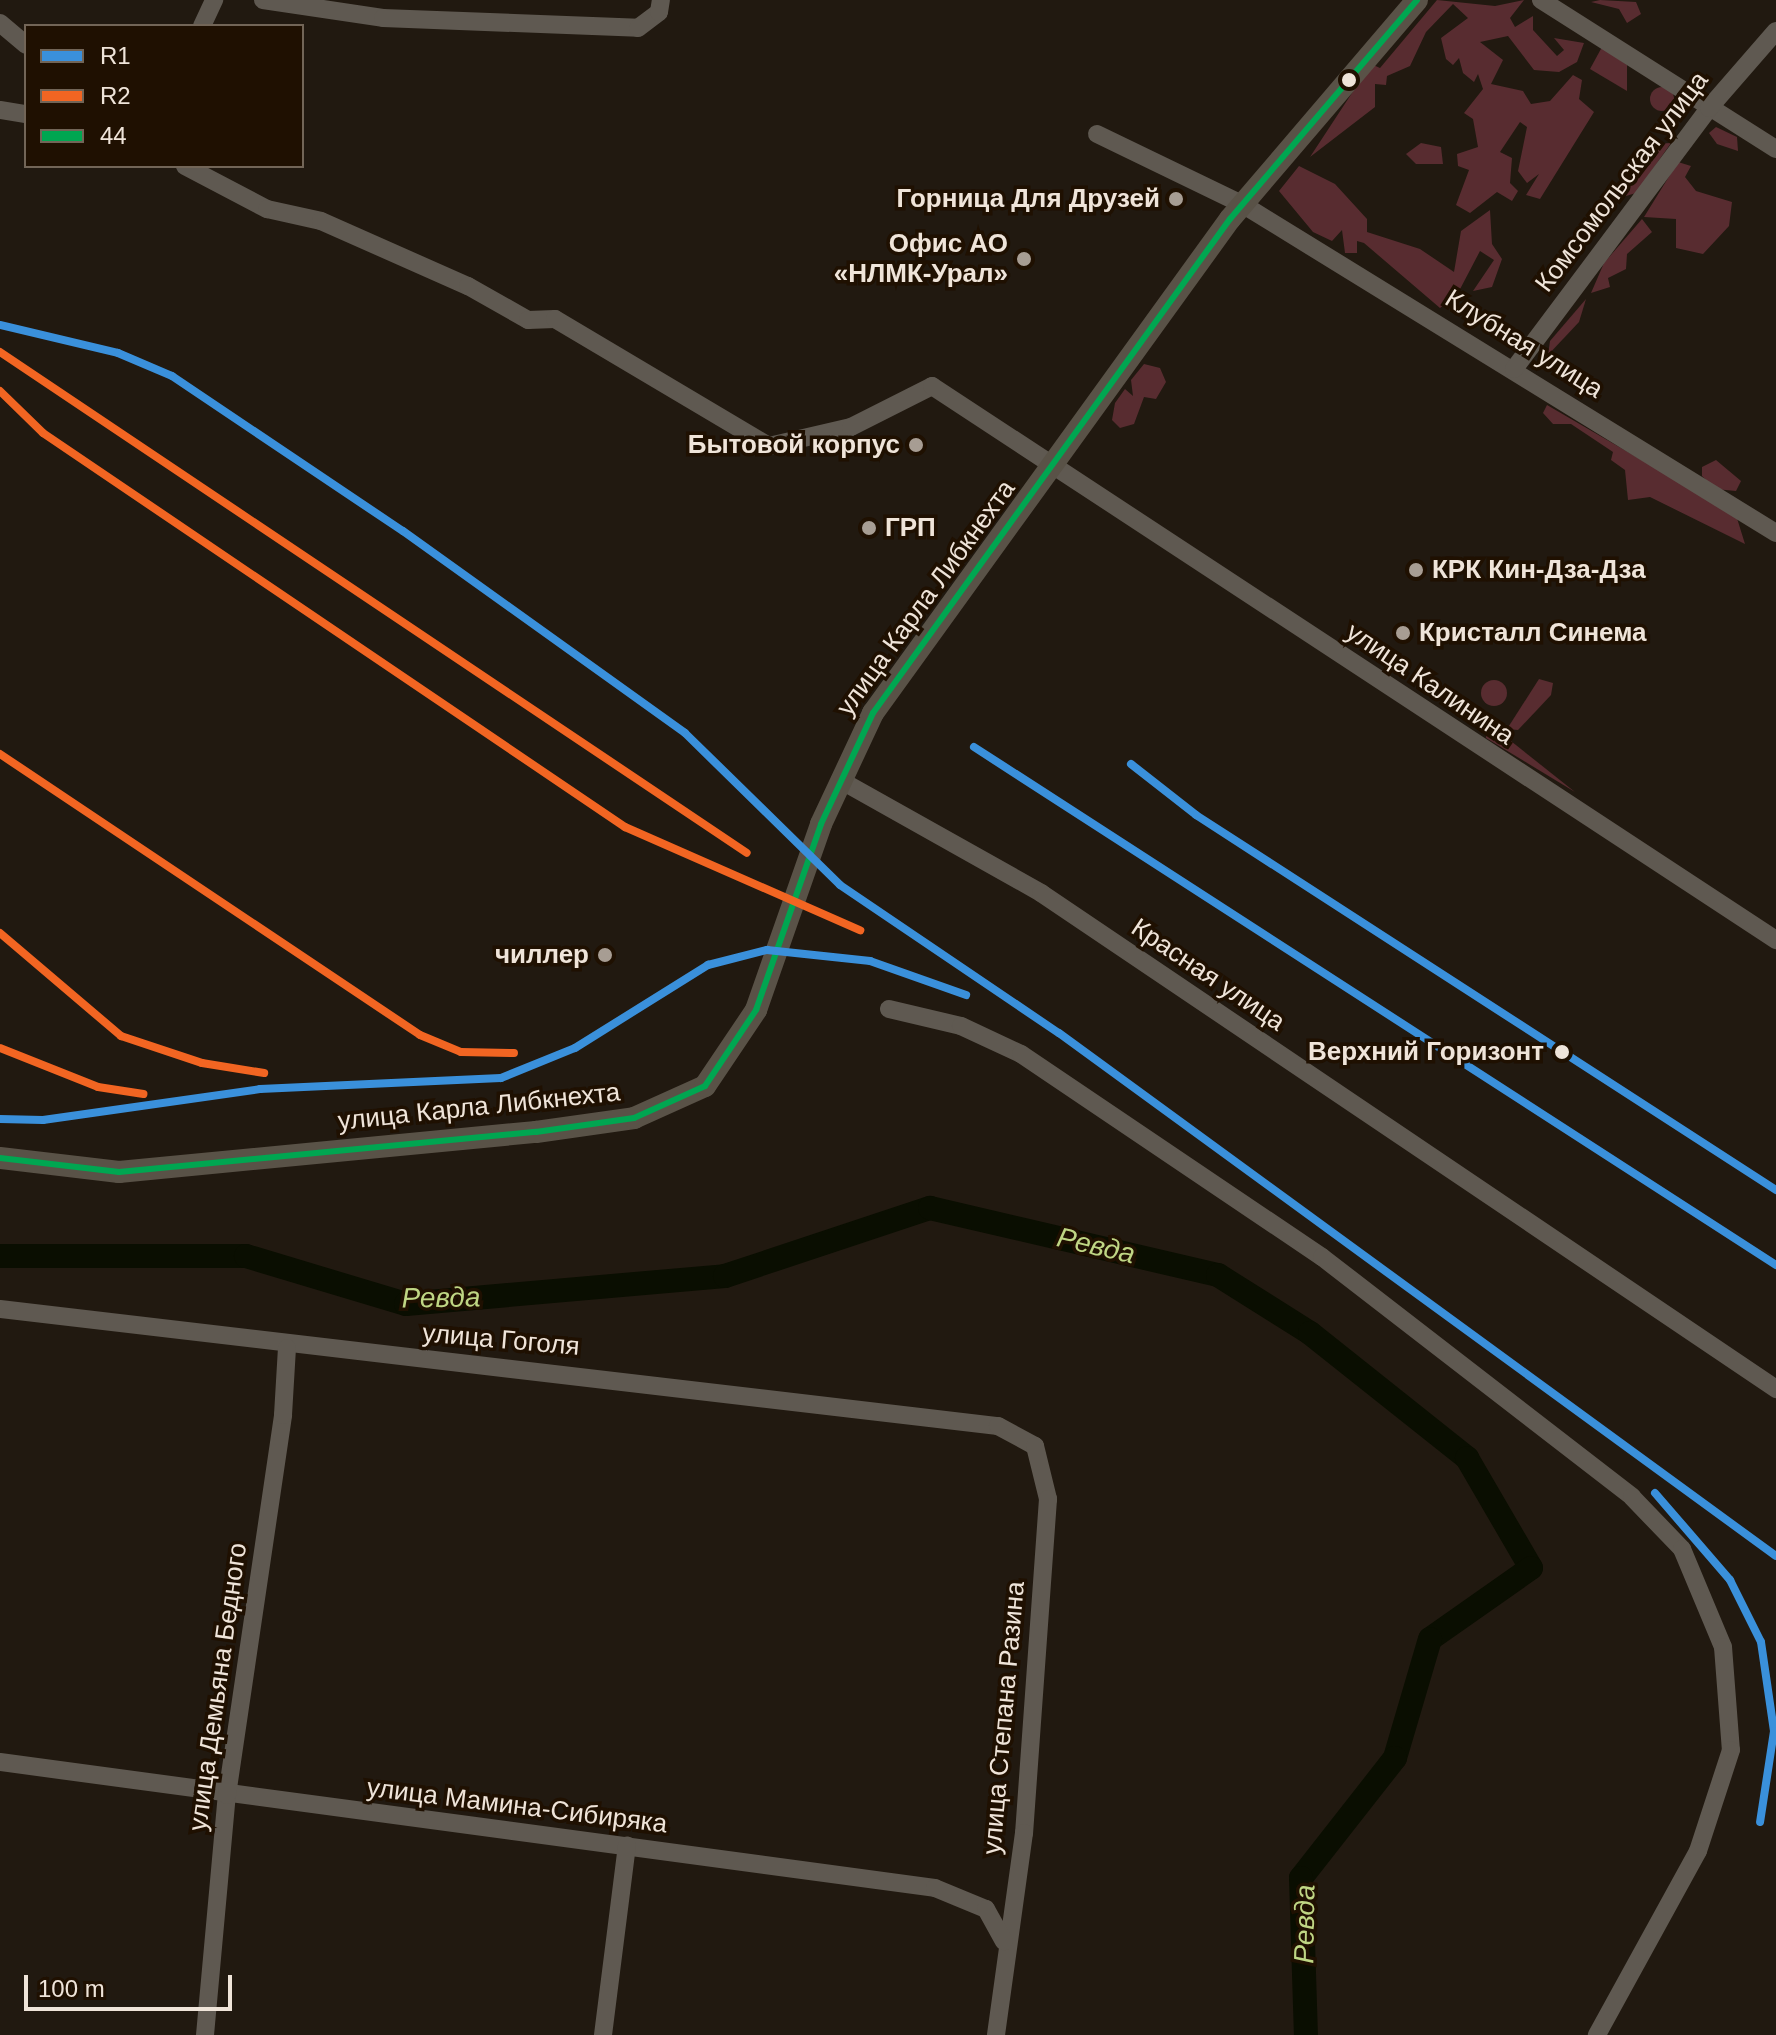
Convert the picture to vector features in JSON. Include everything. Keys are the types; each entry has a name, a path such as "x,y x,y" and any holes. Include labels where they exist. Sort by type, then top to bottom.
{"main road":[{"name":"улица Карла Либкнехта","path":"0,1158 119,1172 634,1118 674,1105 712,1080 761,995 821,824 873,713 1055,470 1242,204 1417,0"}],"street":[{"path":"203,24 214,0"},
{"path":"263,0 383,18 638,28 659,12 661,0"},
{"path":"1541,0 1776,149"},
{"path":"0,23 24,43"},
{"name":"Комсомольская улица","path":"1514,369 1709,108 1776,31"},
{"path":"0,110 24,114"},
{"name":"Клубная улица","path":"1097,134 1242,204 1776,533"},
{"name":"улица Калинина","path":"189,168 267,209 321,221 468,286 528,320 555,319 769,446 851,427 932,386 1055,470 1776,940"},
{"name":"Красная улица","path":"840,780 1041,893 1776,1389"},
{"path":"889,1009 961,1026 1021,1054 1301,1243 1571,1447 1646,1508 1682,1549 1721,1637 1731,1750 1698,1851 1597,2035"},
{"name":"улица Гоголя","path":"0,1309 136,1320 287,1348 554,1370 998,1426"},
{"name":"улица Демьяна Бедного","path":"205,2035 227,1795 287,1348"},
{"name":"улица Степана Разина","path":"996,2035 1004,1941 1024,1833 1048,1499 1035,1446 998,1426"},
{"name":"улица Мамина-Сибиряка","path":"0,1762 935,1888 986,1909 1004,1941"},
{"path":"603,2035 627,1846"}],"shaded area":[{"path":"1437,0 1495,6 1524,0 1510,18 1515,27 1533,16 1533,30 1557,56 1564,50 1554,38 1584,43 1577,62 1559,72 1534,70 1508,36 1480,42 1503,60 1491,84 1523,91 1531,104 1550,101 1573,75 1582,80 1579,99 1594,112 1540,199 1526,195 1539,174 1527,183 1518,171 1527,127 1520,122 1500,152 1512,158 1510,183 1518,191 1512,201 1497,192 1470,213 1456,205 1469,170 1458,166 1457,154 1478,147 1473,119 1464,113 1483,89 1478,74 1474,82 1463,73 1459,58 1453,65 1446,59 1441,38 1468,18 1453,4 1426,32 1410,66 1387,76 1386,85 1375,84 1375,107 1310,157 1371,64 1380,68"},
{"path":"1591,2 1636,2 1641,14 1627,23 1619,9"},
{"path":"1602,47 1627,65 1627,91 1590,69"},
{"path":"1662,87 1670,91 1674,99 1670,107 1662,111 1654,107 1650,99 1654,91"},
{"path":"1716,127 1737,137 1738,151 1717,144 1709,133"},
{"path":"1421,143 1441,147 1443,164 1416,164 1406,154"},
{"path":"1671,143 1636,193 1626,196 1626,185 1653,144"},
{"path":"1678,162 1691,166 1685,177 1696,191 1732,202 1729,226 1703,254 1676,248 1676,219 1644,217"},
{"path":"1299,166 1335,184 1367,219 1367,232 1420,249 1454,272 1461,231 1490,210 1492,244 1502,259 1492,287 1473,291 1494,260 1480,251 1458,293 1440,308 1364,243 1357,241 1357,253 1345,253 1342,230 1332,241 1313,232 1279,191"},
{"path":"1642,219 1652,232 1627,254 1626,269 1608,278 1610,287 1591,293 1604,263"},
{"path":"1586,299 1579,322 1548,355 1550,341"},
{"path":"1144,364 1160,368 1166,382 1156,399 1144,397 1134,424 1120,428 1112,420 1115,403 1125,389 1133,396 1131,380"},
{"path":"1547,405 1736,515 1745,544 1650,497 1628,500 1625,470 1611,460 1613,452 1571,424 1553,424 1543,413"},
{"path":"1716,460 1741,481 1736,491 1715,489 1702,476 1702,467"},
{"path":"1539,679 1553,683 1551,695 1518,730 1507,729"},
{"path":"1494,680 1503,684 1507,693 1503,702 1494,706 1485,702 1481,693 1485,684"},
{"path":"1487,728 1497,730 1575,792 1486,738"}],"waterway":[{"name":"Ревда","path":"0,1256 246,1256 406,1304 725,1276 930,1208 1218,1275 1310,1333 1467,1458 1531,1568 1430,1639 1395,1758 1301,1878 1306,2035"}],"transit line":[{"name":"44","path":"0,1158 119,1172 536,1132 634,1118 705,1086 756,1010 821,824 873,713 1230,219 1417,0"},
{"name":"R1","path":"0,325 118,353 172,376 403,531 685,733 840,885 1059,1033 1776,1556"},
{"name":"R2","path":"0,352 747,853"},
{"name":"R2","path":"0,391 43,433 625,827 860,930"},
{"name":"R1","path":"974,747 1776,1265"},
{"name":"R2","path":"0,754 420,1035 461,1052 514,1053"},
{"name":"R1","path":"1131,764 1196,815 1776,1190"},
{"name":"R2","path":"0,933 121,1036 202,1063 264,1073"},
{"name":"R1","path":"0,1119 43,1120 260,1089 501,1078 575,1048 708,965 767,950 870,961 966,995"},
{"name":"R2","path":"0,1048 98,1087 143,1094"},
{"name":"R1","path":"1655,1493 1730,1580 1761,1642 1774,1731 1760,1822"}],"place":[{"name":"Горница Для Друзей","path":"1176,199"},
{"name":"Офис АО «НЛМК-Урал»","path":"1024,259"},
{"name":"Бытовой корпус","path":"916,445"},
{"name":"ГРП","path":"869,528"},
{"name":"КРК Кин-Дза-Дза","path":"1416,570"},
{"name":"Кристалл Синема","path":"1403,633"},
{"name":"чиллер","path":"605,955"},
{"name":"Верхний Горизонт","path":"1562,1052"}]}
